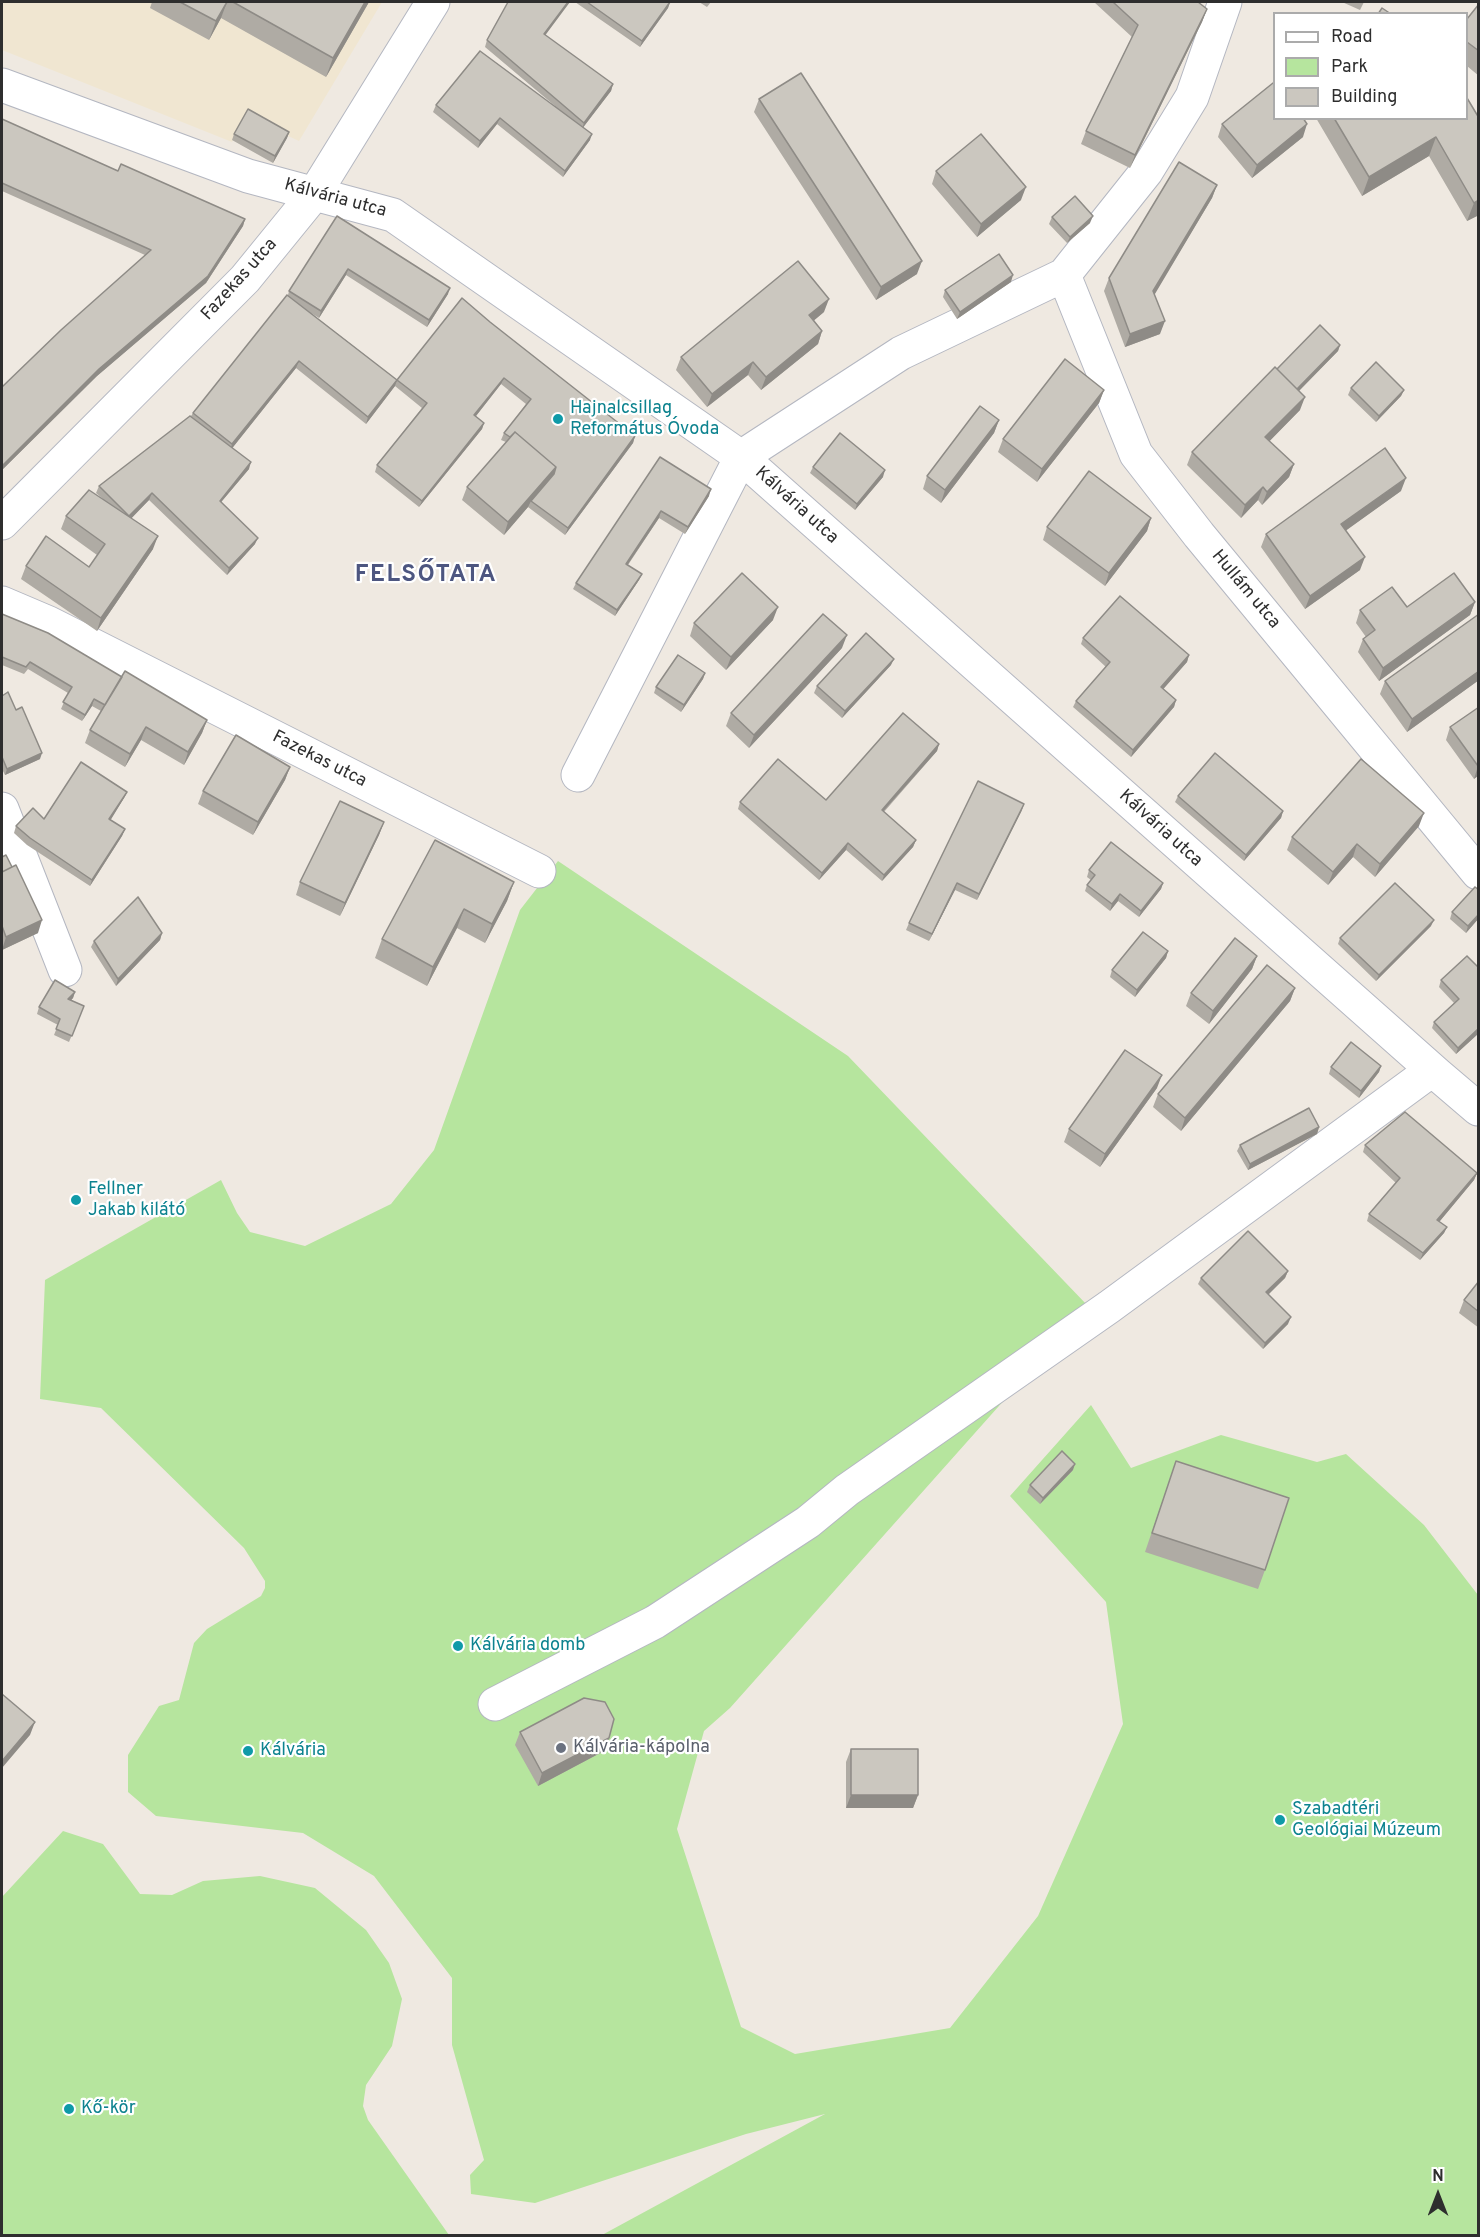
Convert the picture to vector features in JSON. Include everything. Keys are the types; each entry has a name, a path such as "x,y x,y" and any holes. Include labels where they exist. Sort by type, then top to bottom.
{"street":[{"name":"Fazekas utca","path":"2,523 245,279 315,194 433,2"},
{"path":"578,774 741,457 901,353 1064,275 1146,172 1192,97 1226,2"},
{"name":"Kálvária utca","path":"2,85 248,176 393,215 741,457 1432,1070 1479,1109"},
{"name":"Hullám utca","path":"1064,275 1136,454 1199,535 1479,873"},
{"name":"Fazekas utca","path":"2,603 49,623 539,871"},
{"path":"2,809 65,970"},
{"path":"495,1704 655,1622 808,1522 847,1490 1100,1313 1432,1070"}],"shaded area":[{"path":"2,2 382,2 299,141 245,116 232,142 2,50"}],"green space":[{"path":"558,861 848,1056 1088,1306 730,1708 704,1731 677,1829 741,2027 795,2054 950,2028 1038,1916 1123,1724 1106,1602 1010,1496 1091,1405 1131,1468 1221,1435 1317,1462 1346,1454 1424,1525 1478,1595 1478,2235 602,2235 825,2114 746,2134 535,2203 471,2194 470,2175 484,2160 452,2045 452,1978 374,1876 303,1833 156,1816 128,1792 128,1755 159,1706 179,1700 194,1643 207,1629 261,1596 265,1588 265,1581 244,1548 101,1408 40,1399 45,1280 221,1180 237,1213 250,1232 305,1246 391,1204 434,1150 520,910"},
{"path":"63,1831 103,1844 140,1894 172,1895 203,1881 260,1876 315,1888 366,1930 389,1963 402,1999 392,2046 366,2085 363,2106 368,2120 449,2235 2,2235 2,1897"}],"building":[{"path":"180,2 227,2 216,21"},
{"path":"233,2 365,2 333,58"},
{"path":"508,2 568,2 544,34 613,84 584,123 487,40"},
{"path":"587,2 670,2 642,41"},
{"path":"1113,2 1198,2 1207,9 1135,155 1086,131 1138,25"},
{"path":"1479,4 1479,51 1468,43 1468,18"},
{"path":"480,51 592,134 565,171 500,118 480,141 436,105"},
{"path":"801,73 922,261 881,287 759,99"},
{"path":"1273,83 1273,120 1304,120 1307,124 1257,165 1222,124"},
{"path":"1468,100 1479,118 1479,200 1474,203 1436,137 1369,177 1335,120 1468,120"},
{"path":"248,109 289,132 275,156 234,134"},
{"path":"2,119 118,171 121,164 245,219 208,276 99,369 2,466 2,387 61,330 151,250 2,183"},
{"path":"981,134 1026,187 981,224 936,171"},
{"path":"1179,162 1217,185 1153,291 1165,321 1130,334 1109,278"},
{"path":"1075,196 1093,216 1070,237 1052,217"},
{"path":"337,216 450,288 429,320 348,269 321,311 289,291"},
{"path":"999,254 1013,275 960,312 945,290"},
{"path":"798,261 829,299 809,315 822,331 766,377 753,362 712,394 681,357"},
{"path":"287,295 397,380 368,417 299,361 232,444 193,413"},
{"path":"462,298 635,436 568,528 531,501 554,474 556,467 515,432 510,437 504,433 531,399 504,378 474,415 484,423 422,501 377,465 427,403 397,380"},
{"path":"1320,325 1340,345 1297,389 1277,369"},
{"path":"1065,359 1104,390 1042,469 1003,439"},
{"path":"1376,362 1404,390 1379,416 1351,388"},
{"path":"1275,367 1305,397 1265,437 1294,464 1267,492 1263,487 1245,505 1192,452"},
{"path":"980,406 999,420 945,490 927,476"},
{"path":"190,416 251,462 220,501 258,538 229,568 152,493 129,516 99,486"},
{"path":"515,432 556,467 508,522 467,487"},
{"path":"840,433 885,470 857,504 813,467"},
{"path":"1385,448 1406,478 1341,524 1365,557 1310,596 1266,534"},
{"path":"660,457 711,489 688,527 661,511 626,564 642,574 617,610 576,583"},
{"path":"1089,471 1151,518 1109,573 1047,527"},
{"path":"89,490 158,536 101,618 26,566 46,536 89,567 105,544 66,516"},
{"path":"742,573 778,607 731,657 694,623"},
{"path":"1454,573 1475,602 1383,668 1363,639 1375,630 1360,610 1392,587 1407,607"},
{"path":"1120,596 1189,655 1161,687 1176,700 1133,750 1076,701 1110,662 1083,638"},
{"path":"2,614 48,633 122,677 105,705 94,699 85,715 63,702 72,687 30,662 26,667 2,657"},
{"path":"823,614 847,635 754,735 731,713"},
{"path":"1479,614 1479,671 1412,719 1385,681"},
{"path":"866,633 894,659 845,711 817,686"},
{"path":"678,655 705,673 684,705 656,687"},
{"path":"125,671 207,720 188,752 146,727 130,754 90,730"},
{"path":"8,692 16,710 22,707 42,753 7,769 2,757 2,696"},
{"path":"1479,707 1479,766 1478,766 1450,727"},
{"path":"903,713 939,744 882,810 916,840 884,875 848,843 822,873 740,802 778,759 826,800"},
{"path":"236,735 290,767 258,822 203,791"},
{"path":"1215,753 1283,811 1246,855 1178,796"},
{"path":"1361,759 1424,813 1380,864 1357,844 1333,872 1292,837"},
{"path":"81,762 127,792 109,819 125,829 92,880 16,826 33,808 44,819"},
{"path":"978,781 1024,804 979,894 957,883 932,934 909,923"},
{"path":"340,801 384,822 345,903 300,882"},
{"path":"435,840 514,882 492,924 464,909 433,967 382,939"},
{"path":"1111,842 1163,883 1141,911 1120,894 1112,904 1087,885 1095,875 1089,870"},
{"path":"6,855 12,867 2,872 2,857"},
{"path":"16,865 42,920 6,937 2,926 2,872"},
{"path":"1395,883 1434,920 1379,975 1340,938"},
{"path":"1475,887 1479,890 1479,914 1468,926 1452,912"},
{"path":"138,897 162,933 118,979 94,941"},
{"path":"1143,932 1168,951 1137,990 1112,970"},
{"path":"1235,938 1257,956 1213,1011 1191,993"},
{"path":"1467,956 1479,968 1479,1028 1458,1048 1434,1022 1459,999 1441,980"},
{"path":"1267,965 1295,988 1185,1118 1158,1094"},
{"path":"55,980 75,992 68,999 84,1006 72,1036 56,1029 60,1019 39,1007"},
{"path":"1351,1042 1381,1066 1361,1091 1331,1067"},
{"path":"1125,1050 1162,1075 1105,1154 1069,1129"},
{"path":"1309,1108 1319,1127 1250,1164 1240,1145"},
{"path":"1405,1112 1477,1173 1437,1220 1447,1227 1423,1253 1369,1214 1400,1178 1365,1145"},
{"path":"1248,1231 1288,1271 1266,1292 1291,1317 1265,1343 1201,1278"},
{"path":"1479,1281 1479,1312 1464,1300"},
{"path":"1062,1451 1075,1464 1043,1498 1030,1485"},
{"path":"1176,1461 1289,1498 1265,1570 1152,1533"},
{"path":"2,1694 35,1722 2,1761"},
{"name":"Kálvária-kápolna","path":"584,1698 605,1702 614,1719 609,1738 542,1773 520,1732"},
{"path":"851,1749 918,1749 918,1795 851,1795"}],"place":[{"name":"Hajnalcsillag Református Óvoda","path":"558,419"},
{"name":"Fellner Jakab kilátó","path":"76,1200"},
{"name":"Kálvária domb","path":"458,1646"},
{"name":"Kálvária-kápolna","path":"561,1748"},
{"name":"Kálvária","path":"248,1751"},
{"name":"Szabadtéri Geológiai Múzeum","path":"1280,1820"},
{"name":"Kő-kör","path":"69,2109"}],"district":[{"name":"FELSŐTATA","path":"426,576"}]}
